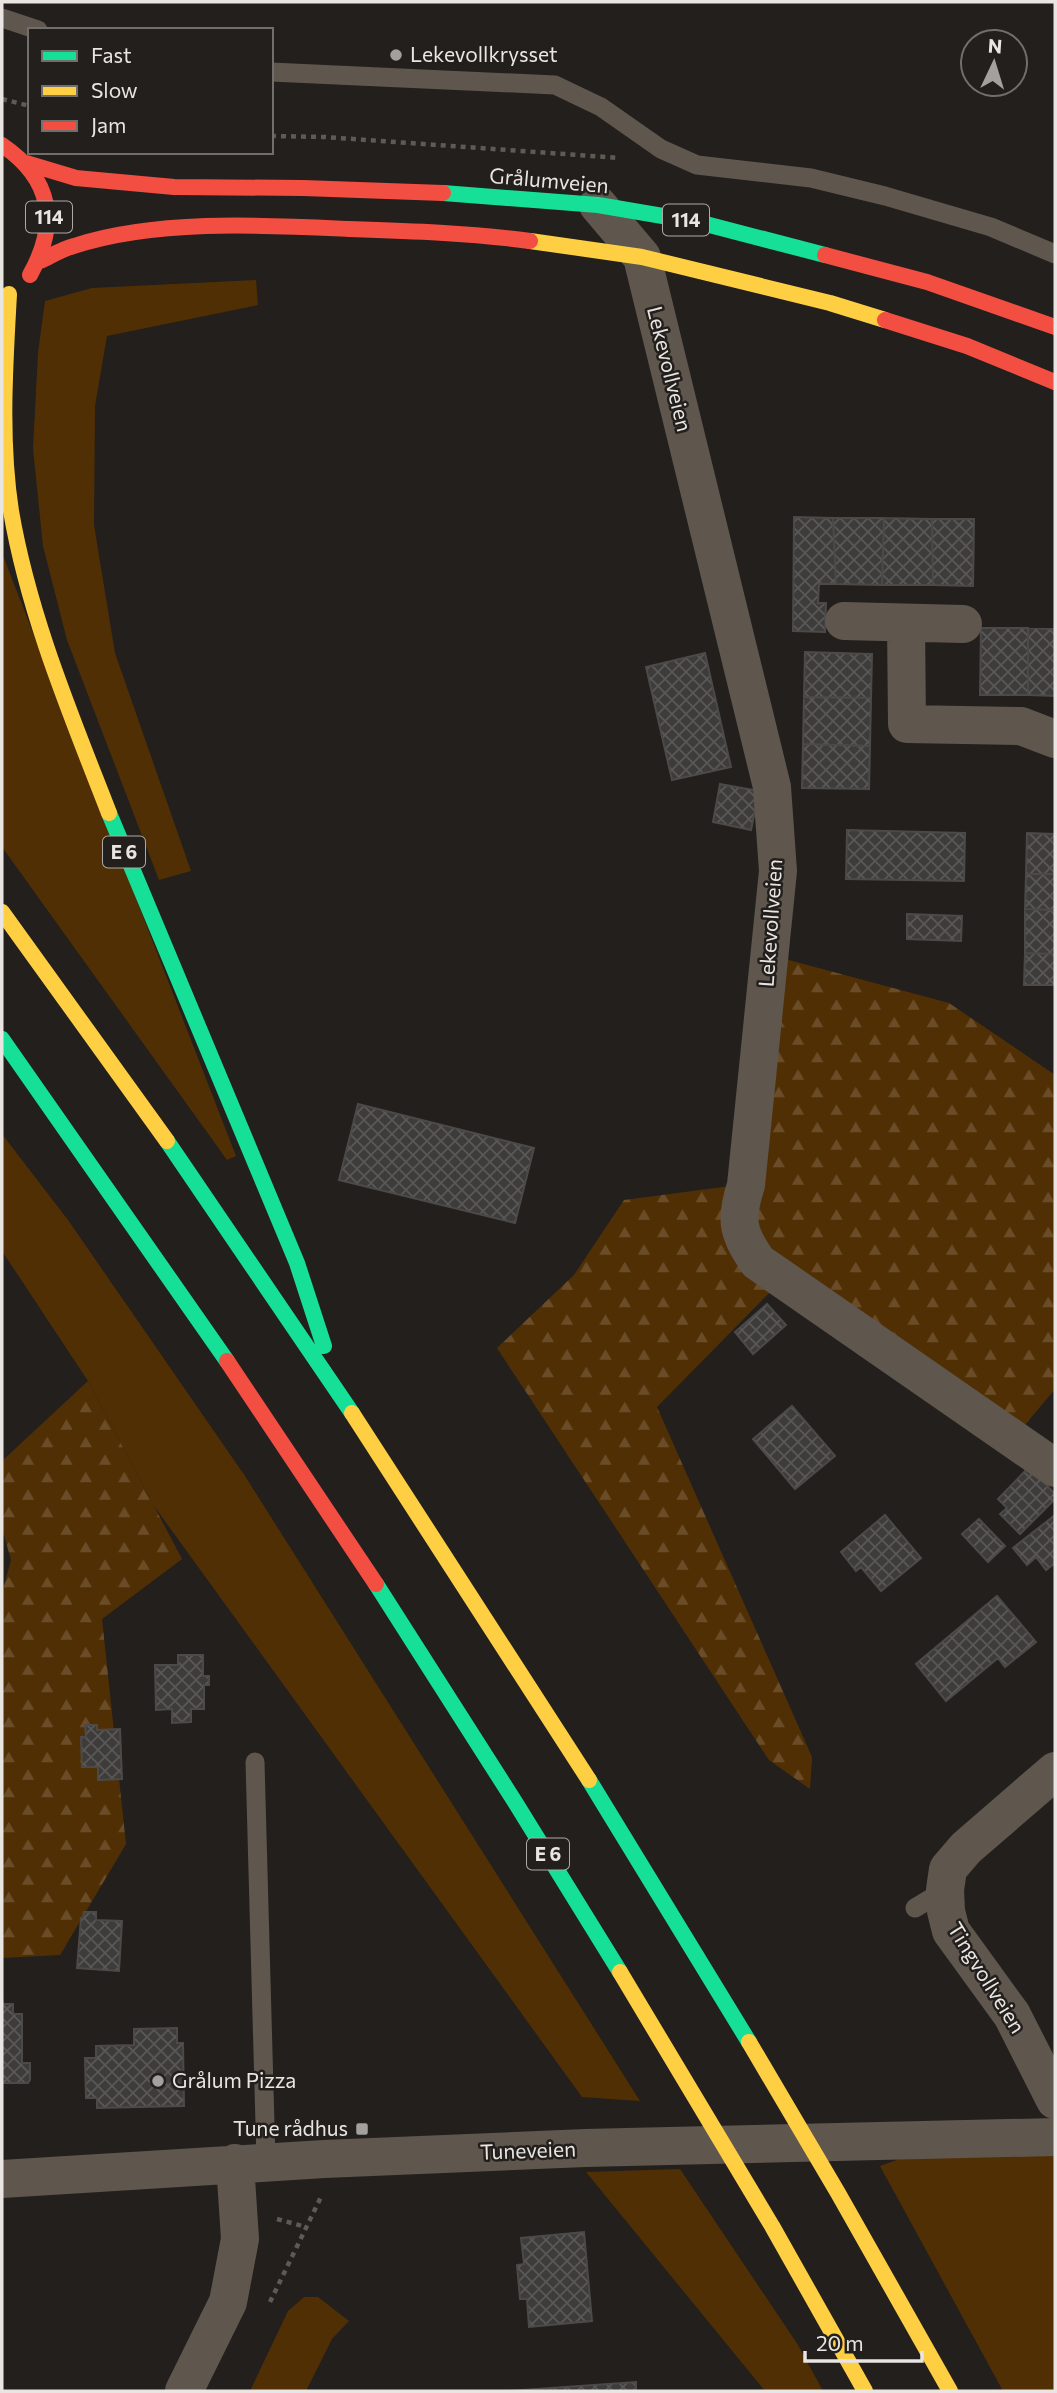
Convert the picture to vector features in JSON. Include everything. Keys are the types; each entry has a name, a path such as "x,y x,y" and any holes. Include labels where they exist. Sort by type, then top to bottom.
{"main road":[{"name":"114","path":"2,145 26,163 41,184 49,210 48,236 40,261 27,280 5,296"},
{"name":"Grålumveien","path":"26,163 76,178 174,187 445,193 598,205 698,222 927,282 1055,327"},
{"name":"114","path":"40,261 72,246 118,234 200,227 301,227 477,234 642,257 830,303 967,346 1055,382"},
{"name":"E 6","path":"5,296 5,455 11,510 20,560 47,653 133,875 297,1263 338,1388"},
{"name":"E 6","path":"2,912 151,1119 338,1388 575,1756 824,2168 950,2391"},
{"name":"E 6","path":"2,1039 273,1429 508,1790 619,1969 865,2391"},
{"name":"E 6","path":"11,1082 66,1129"}],"street":[{"name":"Lekevollveien","path":"598,205 642,257 772,787 778,871 746,1185 738,1209 743,1241 758,1262 1055,1468"},
{"path":"844,621 963,624"},
{"path":"906,623 907,724 1021,726 1055,739"},
{"name":"Tingvollveien","path":"1055,1771 967,1848 948,1869 930,1899 946,1911 951,1931 1012,2015 1055,2100"},
{"name":"Tuneveien","path":"2,2179 251,2162 585,2148 1055,2137"},
{"path":"184,2391 228,2302 251,2162"}],"lane":[{"path":"2,18 32,28"},
{"path":"273,72 555,85 601,107 661,149 697,165 811,178 873,193 991,227 1055,254"},
{"path":"251,2162 255,1762"}],"path":[{"path":"2,99 28,106"},
{"path":"273,136 325,137 629,159"},
{"path":"267,2309 326,2186 324,2159"}],"green space":[{"path":"256,280 258,305 107,336 95,406 94,525 115,653 191,871 159,880 67,640 43,546 33,449 38,353 45,301 92,288"},
{"path":"2,553 236,1156 227,1160 2,847"},
{"path":"770,955 949,1003 1055,1075 1055,1389 1013,1439 783,1279 657,1407 812,1757 810,1789 769,1760 497,1348 574,1275 624,1200 746,1184"},
{"path":"2,1134 68,1220 245,1476 640,2101 582,2097 154,1506 88,1381 2,1251"},
{"path":"88,1381 182,1559 102,1619 126,1844 60,1955 2,1958 2,1593 11,1560 2,1528 2,1461"},
{"path":"1055,2137 1055,2391 1003,2391 880,2166 956,2139"},
{"path":"680,2169 798,2345 823,2391 765,2391 586,2172"},
{"path":"304,2297 318,2297 349,2321 332,2339 306,2391 250,2391 288,2311"}],"building":[{"path":"794,517 833,518 836,584 819,584 818,603 826,603 825,632 793,631"},
{"path":"833,518 884,518 882,585 836,584"},
{"path":"884,518 932,519 933,585 882,585"},
{"path":"932,519 974,519 973,586 933,585"},
{"path":"981,628 1028,628 1028,695 980,695"},
{"path":"1028,628 1055,629 1055,696 1028,695"},
{"path":"805,652 872,654 871,698 804,697"},
{"path":"705,653 731,767 672,780 646,667"},
{"path":"804,697 871,698 870,746 803,744"},
{"path":"803,744 870,746 869,789 802,788"},
{"path":"720,784 759,791 751,830 713,822"},
{"path":"847,830 965,833 964,881 846,879"},
{"path":"1027,833 1055,834 1055,874 1026,874"},
{"path":"1026,874 1055,874 1055,910 1025,909"},
{"path":"1025,909 1055,910 1055,954 1025,953"},
{"path":"907,914 962,916 961,941 907,939"},
{"path":"1025,953 1055,954 1055,985 1024,985"},
{"path":"358,1104 534,1148 515,1223 339,1180"},
{"path":"767,1304 786,1325 753,1354 735,1332"},
{"path":"792,1406 835,1456 795,1489 753,1439"},
{"path":"1029,1467 1055,1494 1055,1499 1020,1534 1000,1514 1007,1508 998,1499"},
{"path":"885,1515 921,1558 881,1591 861,1567 856,1571 841,1552"},
{"path":"1055,1515 1055,1563 1046,1570 1036,1557 1027,1565 1013,1548"},
{"path":"979,1519 1005,1546 988,1562 962,1534"},
{"path":"997,1596 1036,1642 1005,1667 998,1658 946,1701 916,1664"},
{"path":"178,1655 203,1655 203,1676 209,1676 209,1685 204,1685 204,1709 191,1709 191,1722 172,1723 172,1709 156,1710 155,1665 178,1665"},
{"path":"85,1725 97,1725 97,1730 120,1729 122,1779 98,1780 98,1767 82,1767 81,1737 86,1737"},
{"path":"84,1912 96,1912 96,1920 122,1921 119,1971 77,1968 81,1918"},
{"path":"2,1998 3,2004 13,2004 13,2014 22,2014 22,2063 30,2063 28,2083 2,2083"},
{"path":"177,2028 177,2043 183,2043 184,2106 97,2108 97,2098 86,2098 85,2058 96,2058 96,2046 134,2045 134,2029"},
{"path":"584,2232 592,2321 529,2327 527,2299 520,2299 517,2265 524,2264 521,2238"},
{"path":"636,2382 636,2391 508,2391"}],"traffic: fast":[{"path":"443,193 598,205 698,222 825,255"},
{"path":"109,813 297,1263 324,1346"},
{"path":"2,1039 227,1361"},
{"path":"167,1141 352,1413"},
{"path":"376,1584 620,1972"},
{"path":"589,1780 749,2042"}],"traffic: slow":[{"path":"530,241 642,257 830,303 885,320"},
{"path":"9,294 4,430 11,511 40,627 109,813"},
{"path":"2,912 167,1141"},
{"path":"352,1413 589,1780"},
{"path":"620,1972 772,2226 865,2391"},
{"path":"749,2042 950,2391"}],"traffic: jam":[{"path":"2,145 32,172 46,203 45,238 30,275"},
{"path":"26,163 76,178 174,187 443,193"},
{"path":"40,261 70,247 106,237 139,231 210,226 417,232 530,241"},
{"path":"825,255 927,282 1055,327"},
{"path":"885,320 967,346 1055,382"},
{"path":"227,1361 376,1584"}],"place":[{"name":"Lekevollkrysset","path":"396,55"},
{"name":"Grålum Pizza","path":"158,2081"},
{"name":"Tune rådhus","path":"362,2129"}]}
